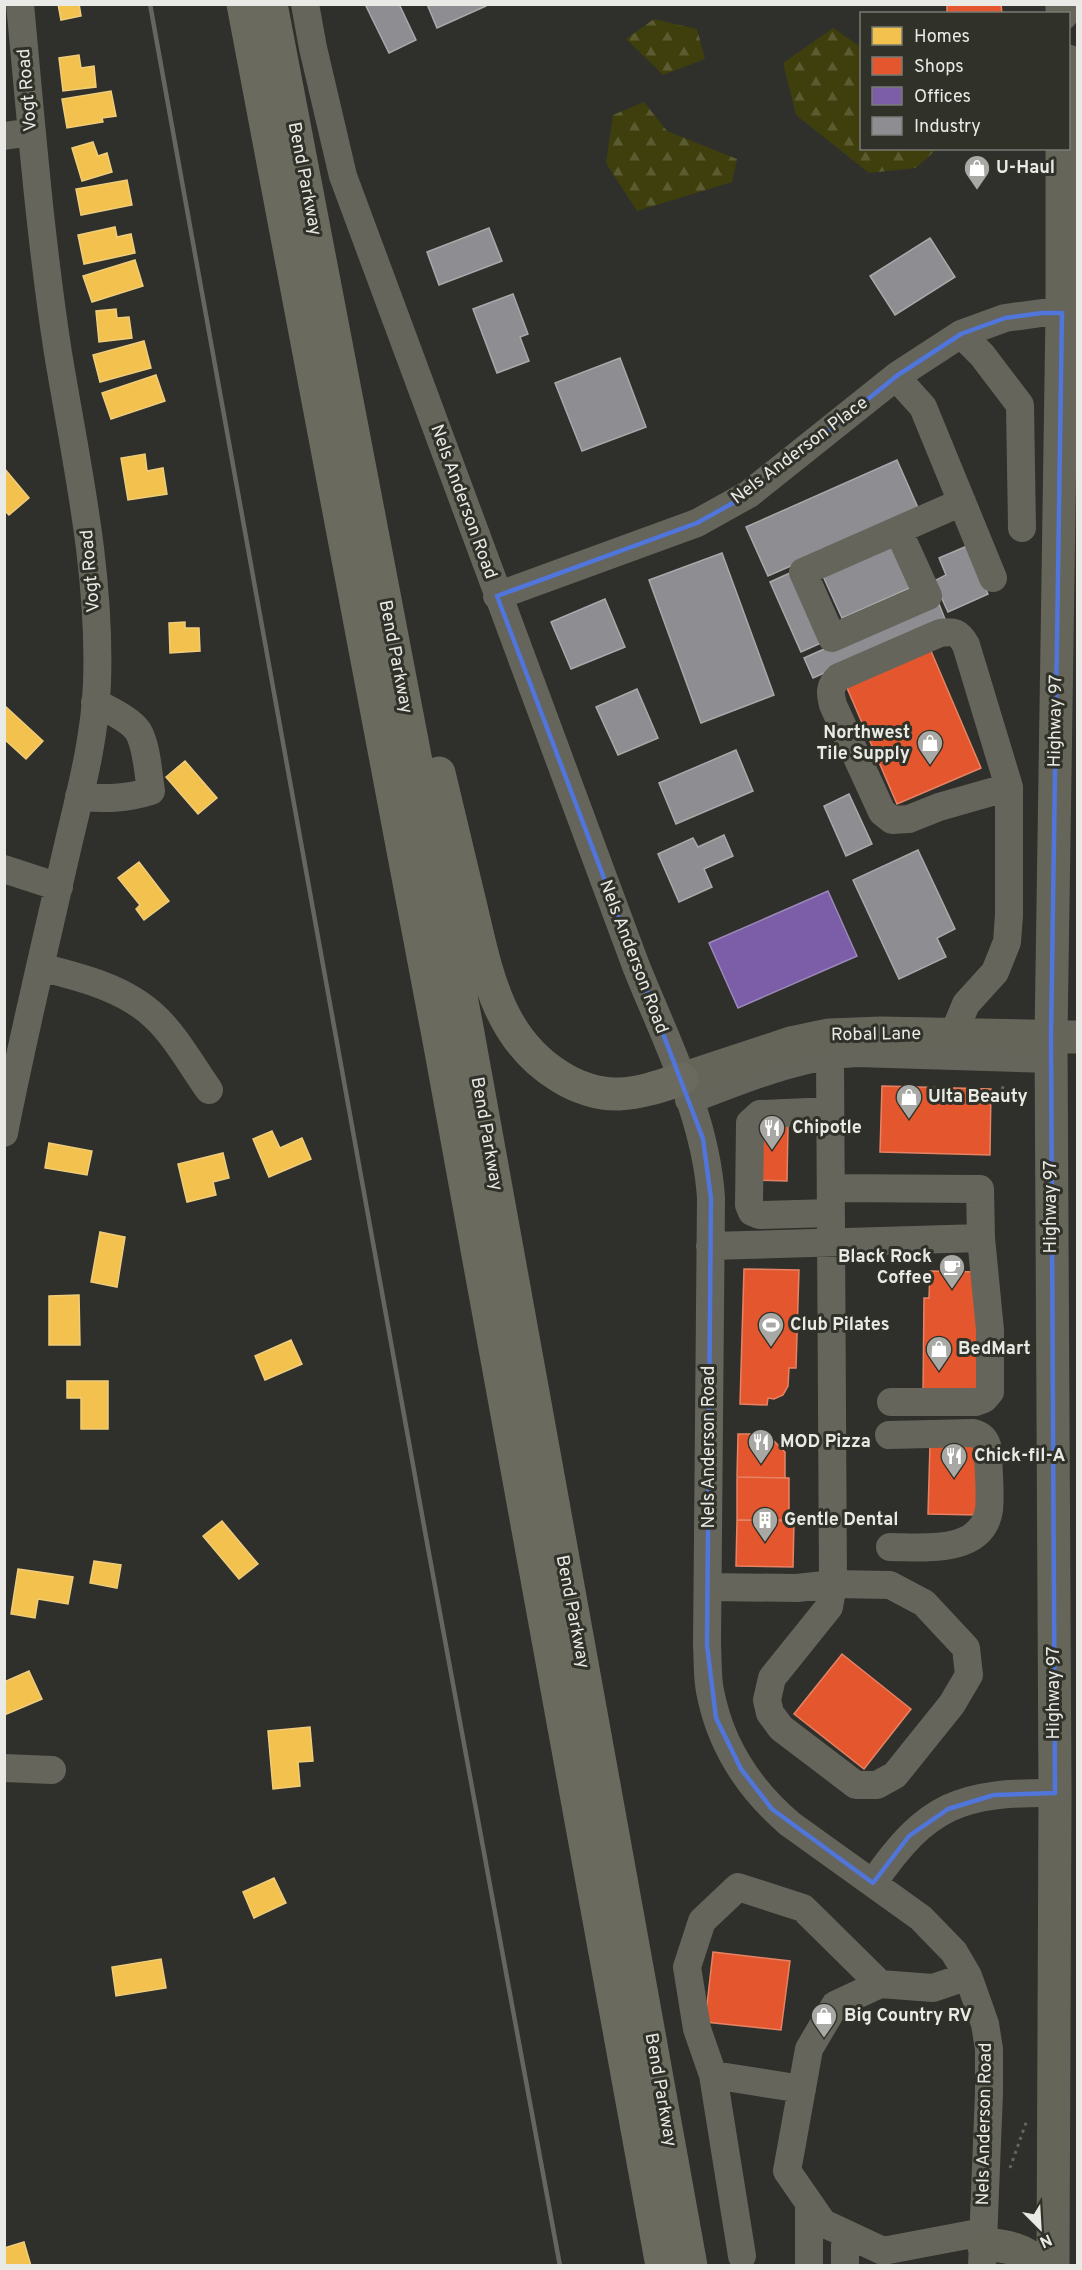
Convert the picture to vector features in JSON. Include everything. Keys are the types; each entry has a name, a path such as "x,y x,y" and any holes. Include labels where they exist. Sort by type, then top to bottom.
{"highway":[{"name":"Bend Parkway","path":"243,4 442,1058 662,2265"},
{"name":"Bend Parkway","path":"271,4 468,1033 691,2265"},
{"path":"375,556 412,662 485,967 504,1018 531,1055 568,1082 592,1090 618,1094 650,1089 686,1090"}],"main road":[{"path":"1070,76 1077,127"},
{"name":"Highway 97","path":"1053,2265 1055,1793 1064,1049 1062,150"},
{"name":"Robal Lane","path":"686,1090 791,1043 811,1038 859,1034 953,1035 1064,1049"},
{"path":"983,2247 1017,2249 1040,2265"}],"street":[{"name":"Vogt Road","path":"4,1133 79,797 91,738 97,684 96,610 87,526 47,274 20,4"},
{"name":"Nels Anderson Road","path":"305,4 343,176 497,596 703,1139 709,1171 710,1246 708,1587 710,1689 716,1718 741,1769 772,1809 921,1918 954,1952 968,1977 985,2024 988,2049 989,2093 983,2247"},
{"path":"4,136 32,132"},
{"name":"Nels Anderson Place","path":"497,596 697,523 749,495 896,377 961,334 1005,318 1062,313"},
{"path":"961,334 982,355 1020,405 1022,528"},
{"path":"896,377 923,407 993,578"},
{"path":"898,530 962,502"},
{"path":"953,1035 966,1004 995,972 1007,942 1009,787 966,645 960,634 953,631 940,633 839,677 833,683 830,693 833,705 882,812 892,820 909,819 939,807 1009,787"},
{"path":"79,797 131,798 151,791 145,748 137,730 120,716 95,702"},
{"path":"4,869 59,887"},
{"path":"40,967 88,979 121,994 153,1016 209,1090"},
{"name":"Robal Lane","path":"686,1090 797,1061 830,1055 1064,1049"},
{"path":"708,1587 797,1588 833,1584 890,1585 924,1603 966,1648 969,1675 952,1704 895,1774 877,1785 856,1785 781,1728 770,1713 767,1700 772,1678 829,1606 833,1584 830,1055"},
{"path":"830,1111 760,1114 750,1123 749,1205 752,1212 759,1215 831,1201 980,1189 981,1238 990,1330 990,1392 984,1399 976,1402 891,1402"},
{"path":"710,1246 981,1238"},
{"path":"889,1435 973,1433 981,1436 988,1449 989,1510 978,1530 961,1543 942,1546 890,1546"},
{"path":"4,1768 52,1770"},
{"path":"873,1883 894,1852 909,1836 924,1822 948,1809 968,1800 994,1795 1055,1793"},
{"path":"742,2256 713,2075 697,2028 687,1967 702,1921 738,1887 803,1908 880,1984"},
{"path":"968,1977 933,1988 880,1984 835,2005 808,2049 788,2171 823,2223 883,2251 983,2247"},
{"path":"713,2075 802,2089"},
{"path":"809,2203 809,2265"},
{"path":"845,2234 845,2265"}],"path":[{"path":"1002,1089 1005,1083"},
{"path":"1009,2170 1024,2132 1028,2114"}],"highlighted area":[{"path":"1062,313 1051,1037 1055,1793 994,1795 948,1809 909,1836 873,1883 772,1809 741,1769 716,1718 707,1645 711,1198 703,1139 497,596 697,523 749,494 898,375 961,334 1005,318"}],"green space":[{"path":"654,19 697,29 705,59 663,75 626,39"},
{"path":"833,28 860,46 860,150 936,150 916,168 869,173 796,115 783,63"},
{"path":"644,102 667,131 737,159 732,182 637,211 606,163 613,115"}],"building: Homes":[{"path":"58,4 79,4 81,16 61,20"},
{"path":"79,55 81,68 94,66 96,87 63,91 59,58"},
{"path":"111,91 116,116 102,118 103,122 67,128 62,99"},
{"path":"93,142 98,156 107,153 112,172 82,181 72,148"},
{"path":"127,180 132,205 81,215 76,189"},
{"path":"115,227 117,237 131,234 135,253 84,264 78,235"},
{"path":"135,260 143,286 92,302 83,276"},
{"path":"116,309 117,318 129,317 132,338 99,342 96,311"},
{"path":"144,341 151,368 100,382 93,355"},
{"path":"156,375 165,401 111,419 102,393"},
{"path":"145,454 147,471 163,468 167,494 128,500 121,458"},
{"path":"4,468 29,498 9,515 4,510"},
{"path":"185,622 185,628 199,628 200,651 170,653 169,623"},
{"path":"5,706 43,741 26,759 4,739"},
{"path":"185,761 217,798 198,814 166,777"},
{"path":"139,862 169,901 144,920 136,909 140,905 118,878"},
{"path":"272,1131 280,1148 302,1138 311,1159 269,1177 253,1139"},
{"path":"49,1143 92,1151 87,1175 45,1168"},
{"path":"223,1153 229,1178 213,1182 216,1195 187,1202 178,1164"},
{"path":"100,1232 125,1237 117,1287 91,1282"},
{"path":"79,1295 80,1345 49,1345 49,1296"},
{"path":"291,1340 302,1364 265,1380 255,1356"},
{"path":"67,1381 108,1381 108,1429 81,1429 81,1398 67,1398"},
{"path":"222,1521 258,1564 239,1579 203,1536"},
{"path":"94,1561 121,1565 117,1588 90,1583"},
{"path":"18,1569 73,1577 68,1604 38,1599 35,1618 11,1614"},
{"path":"29,1671 42,1699 4,1715 4,1682"},
{"path":"310,1727 313,1761 298,1762 300,1786 273,1789 268,1731"},
{"path":"274,1878 286,1903 254,1918 243,1892"},
{"path":"161,1959 166,1988 116,1996 112,1967"},
{"path":"24,2242 31,2266 4,2266 4,2248"}],"building: Shops":[{"path":"947,4 1001,4 1002,12 947,12"},
{"path":"928,644 981,768 897,804 844,681"},
{"path":"882,1086 991,1089 990,1155 880,1152"},
{"name":"Chipotle","path":"758,1125 788,1126 787,1181 756,1180"},
{"path":"744,1269 799,1270 796,1368 789,1368 788,1386 783,1395 774,1399 768,1398 767,1405 740,1404"},
{"path":"930,1271 979,1272 977,1396 923,1395 924,1298 929,1298"},
{"name":"MOD Pizza","path":"738,1434 756,1434 756,1438 771,1438 785,1452 785,1478 737,1477"},
{"name":"Chick-fil-A","path":"930,1444 980,1445 978,1515 928,1514"},
{"path":"737,1477 789,1478 789,1520 737,1520"},
{"name":"Gentle Dental","path":"737,1520 794,1521 793,1567 736,1566"},
{"path":"842,1654 911,1709 864,1769 794,1714"},
{"path":"713,1952 790,1961 781,2030 705,2022"}],"building: Offices":[{"path":"828,891 857,956 738,1008 709,943"}],"building: Industry":[{"path":"365,4 399,4 416,40 389,53"},
{"path":"427,4 486,4 486,6 437,28"},
{"path":"489,228 502,261 439,285 427,252"},
{"path":"930,238 955,277 895,315 870,276"},
{"path":"513,294 528,334 520,337 529,361 497,373 473,309"},
{"path":"620,358 646,427 582,451 555,383"},
{"path":"897,460 919,510 768,576 746,527"},
{"path":"893,543 912,587 842,618 822,574"},
{"path":"967,546 988,594 948,612 934,581 946,575 939,558"},
{"path":"722,553 774,695 701,723 649,580"},
{"path":"792,572 823,642 801,652 770,582"},
{"path":"605,599 625,647 571,669 551,622"},
{"path":"937,599 945,619 813,678 804,658"},
{"path":"637,689 658,738 618,755 596,707"},
{"path":"736,750 753,791 676,824 659,783"},
{"path":"849,794 872,844 846,856 824,806"},
{"path":"724,835 733,856 704,869 712,887 679,902 658,854 693,838 698,847"},
{"path":"918,850 955,929 937,938 946,957 899,979 853,880"}],"railway":[{"path":"150,4 426,1537 560,2266"}],"place":[{"name":"U-Haul","path":"977,191"},
{"name":"Northwest Tile Supply","path":"930,766"},
{"name":"Ulta Beauty","path":"909,1120"},
{"name":"Chipotle","path":"772,1151"},
{"name":"Black Rock Coffee","path":"952,1290"},
{"name":"Club Pilates","path":"771,1348"},
{"name":"BedMart","path":"939,1372"},
{"name":"MOD Pizza","path":"761,1465"},
{"name":"Chick-fil-A","path":"954,1479"},
{"name":"Gentle Dental","path":"765,1543"},
{"name":"Big Country RV","path":"824,2039"}]}
